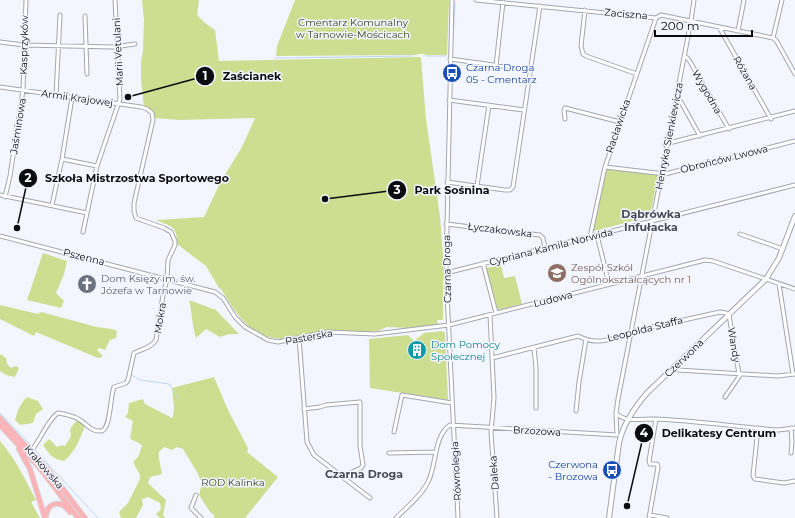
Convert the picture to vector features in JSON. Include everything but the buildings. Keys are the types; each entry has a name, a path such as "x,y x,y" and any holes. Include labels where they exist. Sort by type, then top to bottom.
{"main road":[{"name":"Czerwona","path":"610,518 619,435 628,419 644,397 766,279 774,268 795,216"},
{"name":"Krakowska","path":"0,418 69,495 85,518"},
{"path":"0,425 47,476 76,518"},
{"path":"10,436 28,463 46,518"},
{"path":"46,518 48,509 52,505 56,504 62,504 68,508 76,518"}],"street":[{"name":"Kasprzyków","path":"23,90 26,0"},
{"name":"Marii Vetulani","path":"83,232 97,166 120,98 115,0"},
{"name":"Czarna Droga","path":"452,0 446,273 454,424"},
{"name":"Zaciszna","path":"476,0 656,18 661,15 773,38"},
{"name":"Henryka Sienkiewicza","path":"619,435 616,414 618,399 662,174 666,144 685,56 694,0"},
{"path":"738,31 744,0"},
{"path":"782,0 773,38 776,40 795,74"},
{"path":"496,66 503,2"},
{"path":"447,182 505,190 510,190 513,187 540,6"},
{"path":"585,10 581,46 583,54 636,74"},
{"path":"56,96 60,15"},
{"path":"84,16 87,74"},
{"name":"Racławicka","path":"590,237 605,167 656,18"},
{"name":"Różana","path":"719,27 771,118"},
{"path":"0,42 24,45 113,47 135,44"},
{"name":"Wygodna","path":"685,56 689,60 729,129"},
{"path":"450,59 530,70"},
{"name":"Armii Krajowej","path":"0,86 56,96 141,107 152,113"},
{"name":"Jaśminowa","path":"5,196 10,176 23,90"},
{"path":"52,206 72,98"},
{"path":"449,100 524,110"},
{"path":"676,100 681,102 700,136"},
{"path":"477,186 489,105"},
{"path":"565,119 565,108 620,122"},
{"path":"666,144 795,111"},
{"name":"Mokra","path":"31,451 58,413 79,419 90,428 101,431 107,428 114,387 126,383 128,380 134,353 154,344 156,340 167,279 168,260 175,245 174,236 171,232 136,218 134,211 137,190 153,120 152,113"},
{"name":"Obrońców Lwowa","path":"605,167 662,174 795,141"},
{"path":"62,158 97,166"},
{"name":"Cypriana Kamila Norwida","path":"446,273 795,185"},
{"path":"0,195 47,206 87,213"},
{"name":"Łyczakowska","path":"446,224 540,235 543,238 545,248"},
{"path":"740,234 783,248"},
{"path":"597,235 609,284"},
{"name":"Pszenna","path":"0,236 167,279"},
{"name":"Ludowa","path":"449,325 705,260 710,260 795,289"},
{"path":"483,264 496,313"},
{"name":"Pasterska","path":"167,279 215,292 223,298 239,322 245,327 268,340 278,342 328,332 375,334 449,325"},
{"path":"674,367 678,370 740,374 778,376 794,374 779,284"},
{"name":"Leopolda Staffa","path":"492,358 578,336 586,340 597,342 708,314 720,312 729,315"},
{"name":"Daleka","path":"490,315 494,398 492,439 497,518"},
{"name":"Wandy","path":"729,315 740,374"},
{"path":"299,338 307,442 309,448 314,455 370,498"},
{"path":"576,411 586,340"},
{"path":"534,348 536,368 536,408"},
{"path":"729,389 740,374"},
{"path":"725,397 740,374"},
{"path":"394,432 402,395 452,403"},
{"path":"304,408 360,402 360,446 362,465 361,468 352,472 345,479"},
{"path":"616,414 620,417 628,419 677,420 778,430 793,428 791,453"},
{"path":"656,419 649,461 650,464 657,464 658,467 649,516 667,518"},
{"path":"396,518 426,485 430,477 436,452 445,429 454,424"},
{"name":"Brzozowa","path":"454,424 492,428 619,435"},
{"name":"Równoległa","path":"454,424 458,518"},
{"path":"758,428 753,476 755,479 784,483 795,481"},
{"path":"388,453 436,452"},
{"path":"196,495 191,508 201,518"}],"green space":[{"path":"142,0 199,0 197,15 215,30 219,61 421,58 426,119 440,216 443,255 443,320 437,320 438,325 408,328 387,327 378,331 367,332 328,330 281,339 260,334 252,329 238,315 206,266 177,244 176,233 172,228 156,220 204,217 221,181 242,147 255,118 179,120 153,118 152,113 144,108 141,79 144,20"},
{"name":"Cmentarz Komunalny w Tarnowie-Mościcach","path":"295,0 449,0 447,55 276,56 277,46"},
{"path":"607,169 658,175 650,216 648,210 638,213 640,219 591,232"},
{"path":"43,253 67,261 64,274 56,293 64,301 61,308 27,300"},
{"path":"501,265 504,278 515,276 522,304 498,310 486,268"},
{"path":"189,300 216,310 239,334 230,334 220,337 206,329 196,338"},
{"path":"0,305 38,314 41,312 97,327 112,329 117,331 116,338 110,340 105,350 99,348 97,350 102,355 102,357 98,358 36,332 34,336 0,319"},
{"path":"442,331 445,333 448,400 370,388 369,339 408,335 414,341 424,333"},
{"path":"0,354 6,358 7,364 11,368 16,366 19,368 15,377 6,375 0,371"},
{"name":"ROD Kalinka","path":"214,377 228,410 248,448 247,452 278,477 245,518 214,518 214,515 210,512 199,495 202,483 183,449 177,447 172,450 164,447 159,452 162,474 150,477 148,483 166,500 163,515 165,518 160,518 156,514 161,509 160,503 148,497 142,499 143,505 136,518 121,518 119,512 128,503 140,479 140,475 133,462 138,457 142,446 130,439 133,421 125,417 128,413 129,403 143,399 145,404 172,418 174,407 172,388"},
{"path":"27,397 38,401 43,409 36,414 33,423 20,425 15,420 20,407"},
{"path":"77,420 85,426 74,449 64,461 54,458 43,445 49,439 57,447 61,445 65,446 71,436 70,429"},
{"path":"0,441 15,462 36,500 31,502 40,518 0,518"}],"waterway":[{"path":"452,56 455,3"},
{"path":"275,58 412,56"},
{"path":"426,56 446,56"},
{"path":"131,375 140,380"},
{"path":"141,380 169,384 179,399"},
{"path":"0,413 33,447"},
{"path":"35,450 98,518"}],"place":[{"name":"Czarna Droga 05 - Cmentarz","path":"452,73"},
{"name":"Zaścianek","path":"128,97"},
{"name":"Park Sośnina","path":"325,199"},
{"name":"Szkoła Mistrzostwa Sportowego","path":"17,228"},
{"name":"Zespół Szkół Ogólnokształcących nr 1","path":"557,273"},
{"name":"Dom Księży im. św. Józefa w Tarnowie","path":"87,284"},
{"name":"Dom Pomocy Społecznej","path":"417,350"},
{"name":"Czerwona - Brozowa","path":"612,470"},
{"name":"Delikatesy Centrum","path":"627,506"}],"district":[{"name":"Dąbrówka Infułacka","path":"651,220"},
{"name":"Czarna Droga","path":"364,474"}]}
